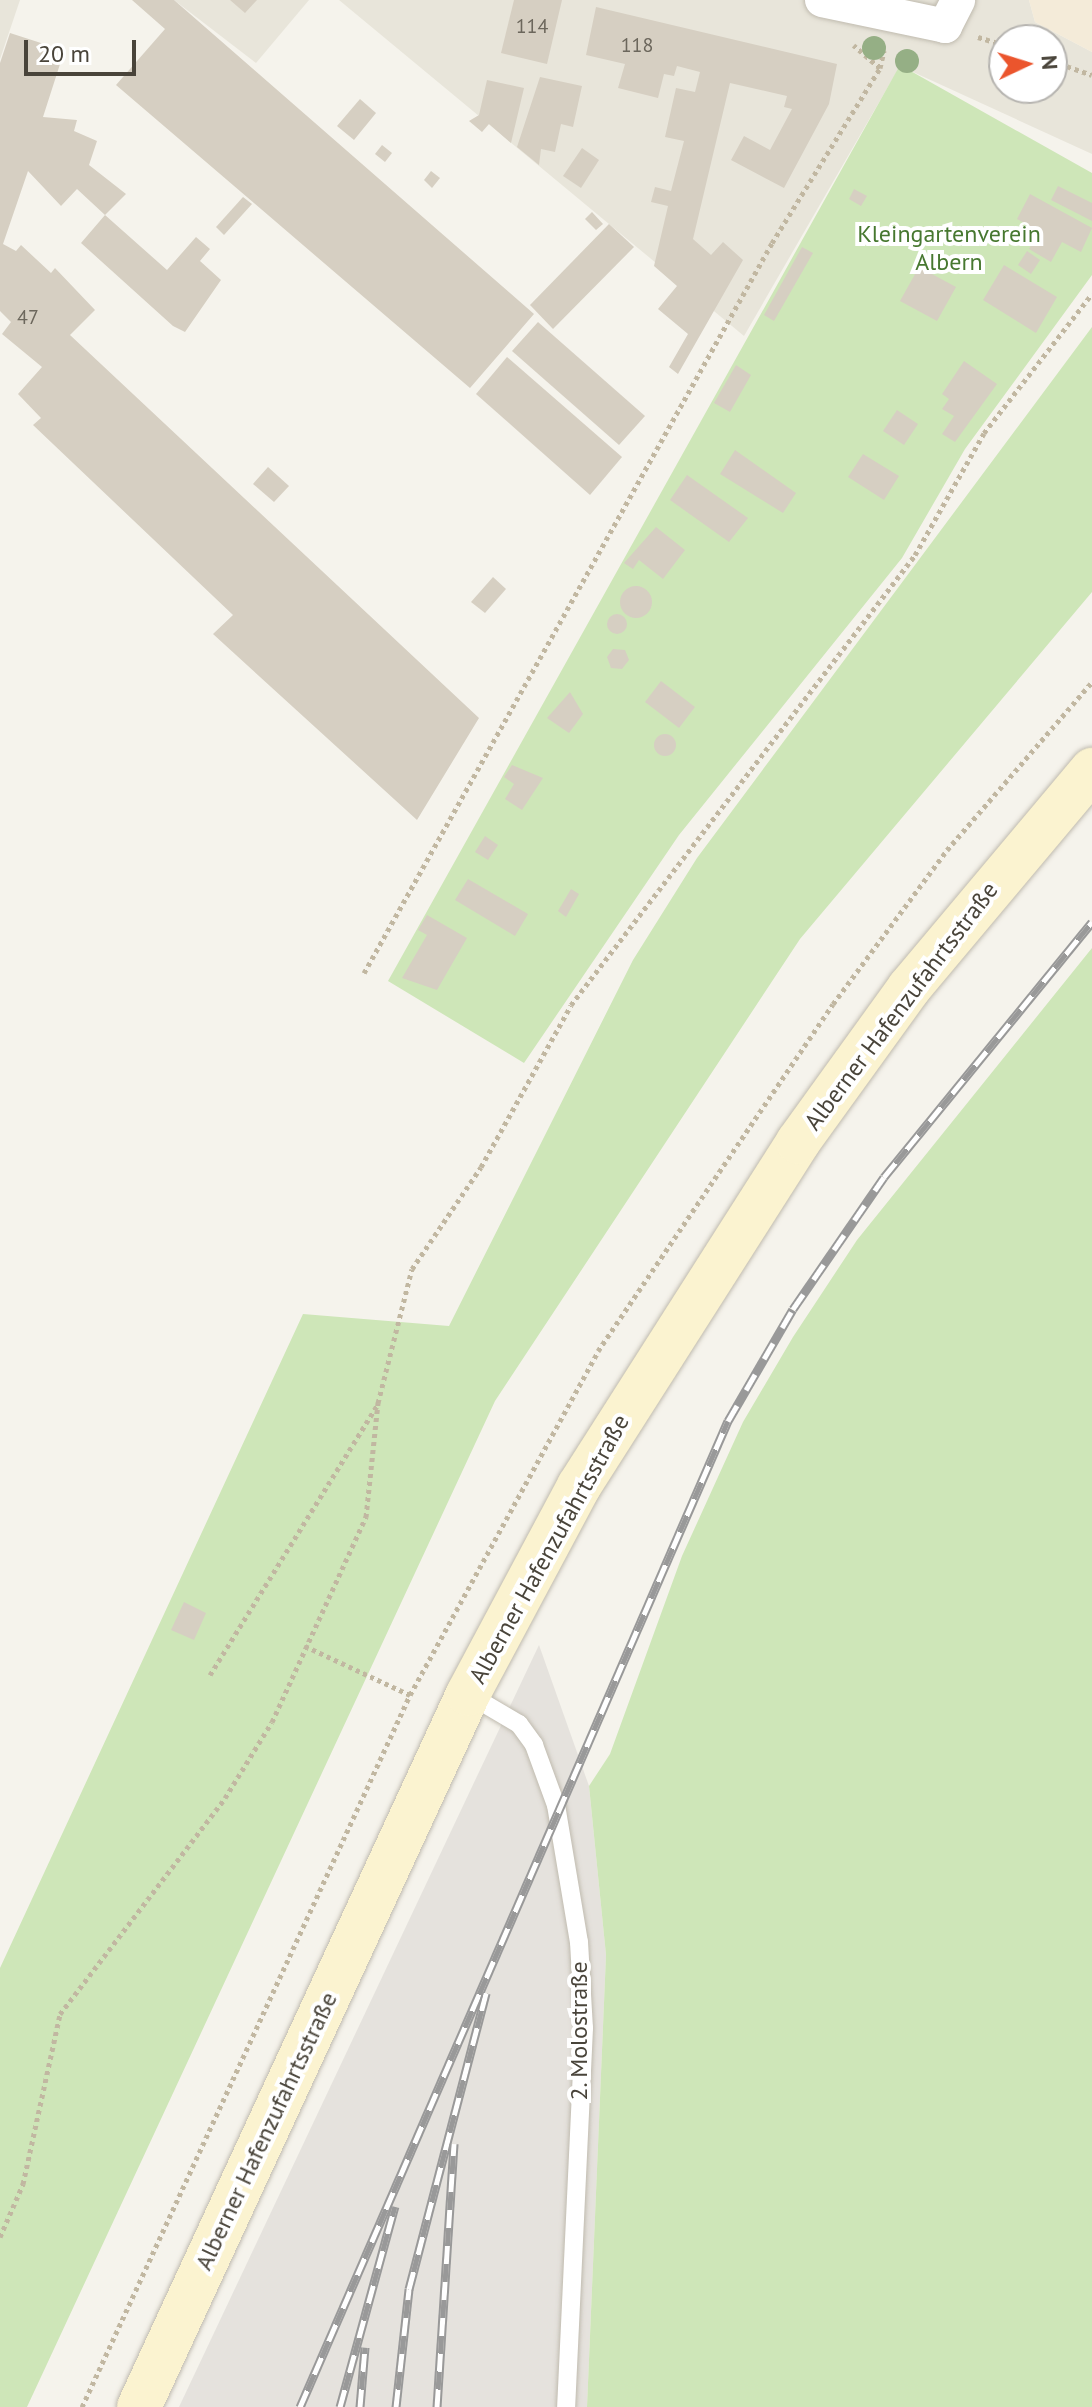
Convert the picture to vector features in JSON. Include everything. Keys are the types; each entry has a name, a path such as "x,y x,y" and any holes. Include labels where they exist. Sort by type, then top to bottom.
{"main road":[{"name":"Alberner Hafenzufahrtsstraße","path":"139,2407 468,1694 579,1486 789,1155 909,988 1092,770"}],"street":[{"path":"822,0 951,13"}],"lane":[{"name":"2. Molostraße","path":"468,1694 519,1724 540,1757 556,1805 579,1942 584,2028 566,2407"}],"path":[{"path":"853,45 880,68"},
{"path":"364,973 772,243 880,68 885,45"},
{"path":"1068,67 1092,75"},
{"path":"0,2237 23,2184 60,2014 225,1798 272,1722 366,1517 378,1403 412,1269 481,1167 571,1005 915,555 984,433 1092,294"},
{"path":"210,1675 378,1403"},
{"path":"305,1646 410,1695"}],"shaded area":[{"path":"0,0 20,0 0,59"},
{"path":"174,0 309,0 256,63"},
{"path":"339,0 1029,0 1035,22 1039,24 988,24 988,104 1068,104 1068,39 1092,52 1092,154 900,66 744,336"},
{"path":"1029,0 1092,0 1092,52 1068,39 1068,24 1035,22"},
{"path":"539,1645 589,1786 606,1955 587,2407 179,2407"}],"green space":[{"name":"Kleingartenverein Albern","path":"900,65 1092,173 1092,275 965,449 902,558 679,835 524,1063 388,981"},
{"path":"1092,327 1092,592 800,939 495,1401 27,2407 0,2407 0,1968 303,1314 449,1326 633,960 697,858"},
{"path":"1092,948 1092,2407 587,2407 606,1955 589,1786 610,1754 682,1556 743,1422 793,1337 857,1240"}],"building":[{"path":"132,0 174,0 534,314 470,388 116,85 165,29"},
{"path":"230,0 257,0 245,13"},
{"path":"514,0 562,0 547,64 501,53"},
{"path":"596,7 837,64 829,104 784,188 731,160 744,136 770,150 792,109 784,107 787,96 730,83 693,239 711,255 723,242 743,260 678,374 669,367 688,334 658,309 677,286 654,266 668,206 651,202 655,187 671,191 684,141 665,137 676,88 695,92 700,72 677,66 674,76 664,74 658,98 618,88 625,64 586,55"},
{"path":"10,33 41,43 61,61 43,117 77,120 74,131 97,141 89,165 126,194 105,215 77,189 61,206 28,171 3,244 16,251 21,245 51,273 55,268 95,310 70,335 479,718 417,820 213,634 233,615 33,425 41,418 18,394 42,367 2,334 11,322 0,311 0,63"},
{"path":"540,77 582,86 573,127 561,124 555,152 541,149 539,165 517,147"},
{"path":"487,80 524,88 511,143 489,124 482,132 469,121 479,115"},
{"path":"360,99 376,113 354,140 337,126"},
{"path":"382,145 392,153 385,162 375,154"},
{"path":"582,148 599,160 581,188 563,176"},
{"path":"431,171 440,178 432,188 424,180"},
{"path":"1058,186 1092,203 1092,221 1051,200"},
{"path":"854,189 867,196 861,206 849,199"},
{"path":"1030,194 1092,228 1081,252 1062,242 1051,262 1029,249 1039,231 1017,219"},
{"path":"243,197 252,204 224,235 216,227"},
{"path":"592,212 603,224 596,230 585,219"},
{"path":"105,215 167,270 196,237 210,249 200,261 221,280 185,332 173,326 81,243"},
{"path":"609,224 634,247 553,329 530,305"},
{"path":"802,247 813,253 774,321 764,315"},
{"path":"1027,251 1040,260 1031,274 1018,265"},
{"path":"1004,265 1057,297 1036,333 983,300"},
{"path":"919,267 956,287 937,321 900,301"},
{"path":"538,322 645,416 619,445 512,351"},
{"path":"507,357 622,457 590,495 476,394"},
{"path":"964,361 997,384 955,442 942,434 954,416 942,409 949,399 942,394"},
{"path":"736,365 751,375 730,412 714,403"},
{"path":"897,410 918,424 904,445 883,431"},
{"path":"735,450 796,493 783,513 720,474"},
{"path":"863,454 899,476 884,500 848,477"},
{"path":"268,467 289,486 274,502 253,484"},
{"path":"687,475 748,518 729,542 670,500"},
{"path":"656,527 685,550 663,579 639,560 633,569 624,563"},
{"path":"493,577 506,589 485,613 471,602"},
{"path":"636,586 647,591 652,602 647,613 636,618 625,613 620,602 625,591"},
{"path":"617,614 624,617 627,624 624,631 617,634 610,631 607,624 610,617"},
{"path":"613,649 625,650 629,660 622,669 611,668 607,657"},
{"path":"661,681 695,707 679,728 645,702"},
{"path":"570,692 583,714 569,733 547,718"},
{"path":"665,734 673,737 676,745 673,753 665,756 657,753 654,745 657,737"},
{"path":"512,765 543,778 522,810 505,799 514,784 504,777"},
{"path":"485,836 498,845 488,860 475,852"},
{"path":"468,879 528,914 515,936 455,900"},
{"path":"571,889 579,894 566,917 558,911"},
{"path":"427,915 467,938 437,990 402,978 427,935 418,930"},
{"path":"184,1602 206,1613 194,1640 171,1630"}],"railway":[{"path":"300,2407 728,1421 793,1309 884,1177 1092,922"},
{"path":"396,2407 409,2289 486,1993"},
{"path":"437,2407 454,2144"},
{"path":"340,2407 395,2206"},
{"path":"360,2407 365,2347"}]}
